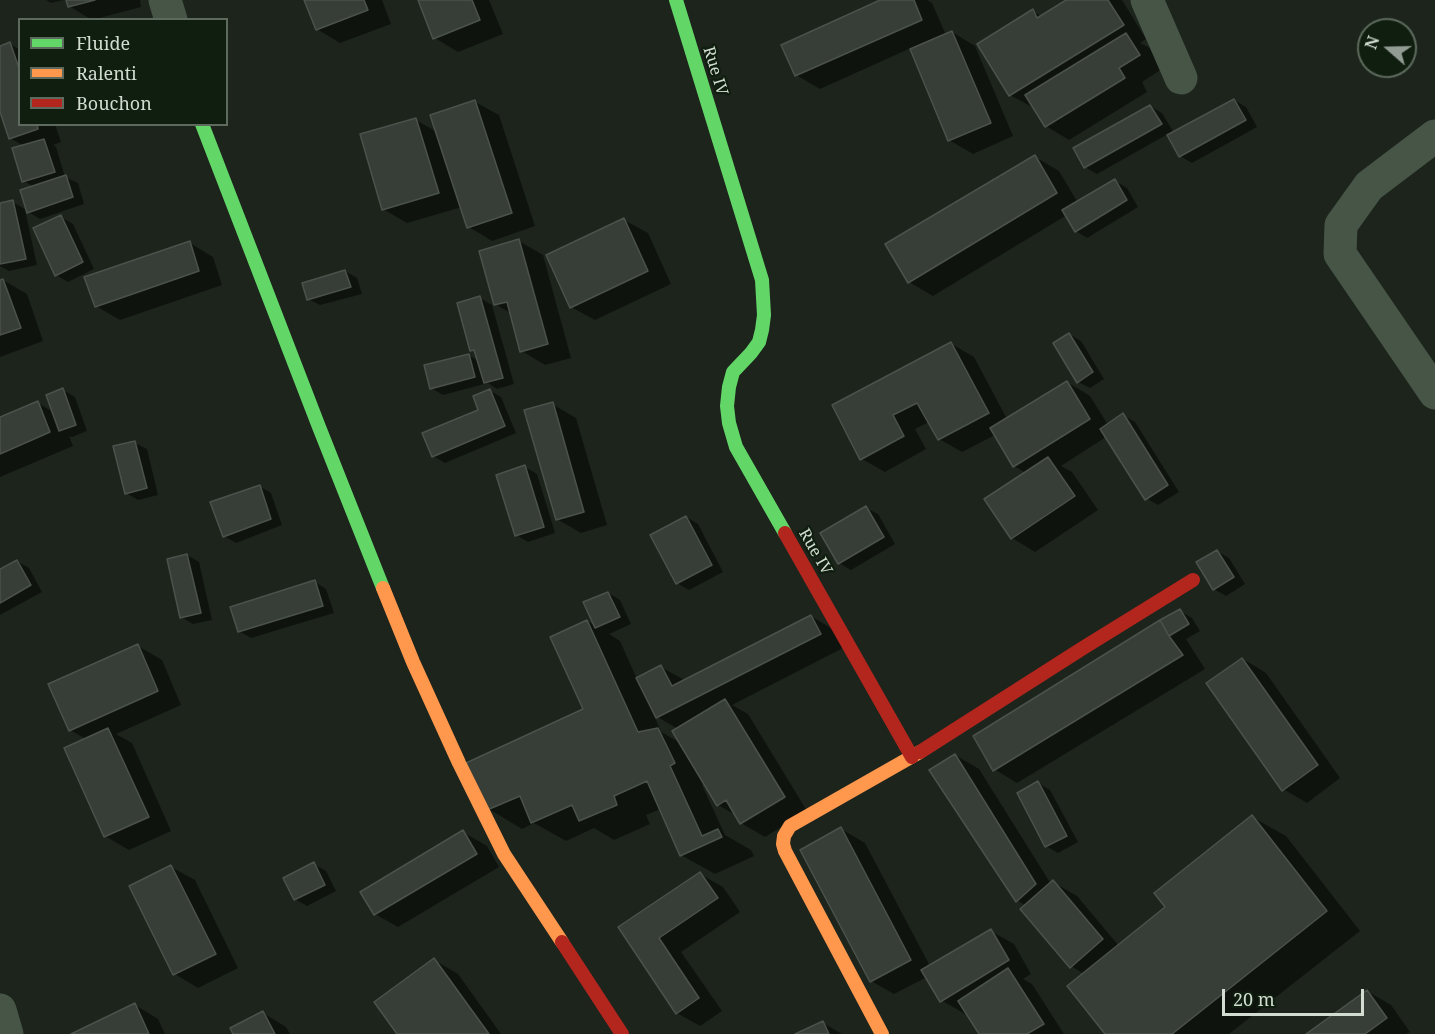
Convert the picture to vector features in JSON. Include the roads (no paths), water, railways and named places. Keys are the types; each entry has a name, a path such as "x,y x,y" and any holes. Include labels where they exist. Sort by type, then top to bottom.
{"street":[{"path":"165,0 170,18"},
{"name":"Rue IV","path":"676,0 762,280 765,315 759,342 734,372 729,387 727,406 736,447 912,757"},
{"path":"1147,0 1181,78"},
{"path":"203,126 413,662 459,762 504,854 622,1034"},
{"path":"1435,136 1369,186 1341,225 1340,254 1435,393"},
{"path":"882,1034 785,850 784,836 790,826 912,757 1193,580"},
{"path":"0,1010 7,1034"}]}
